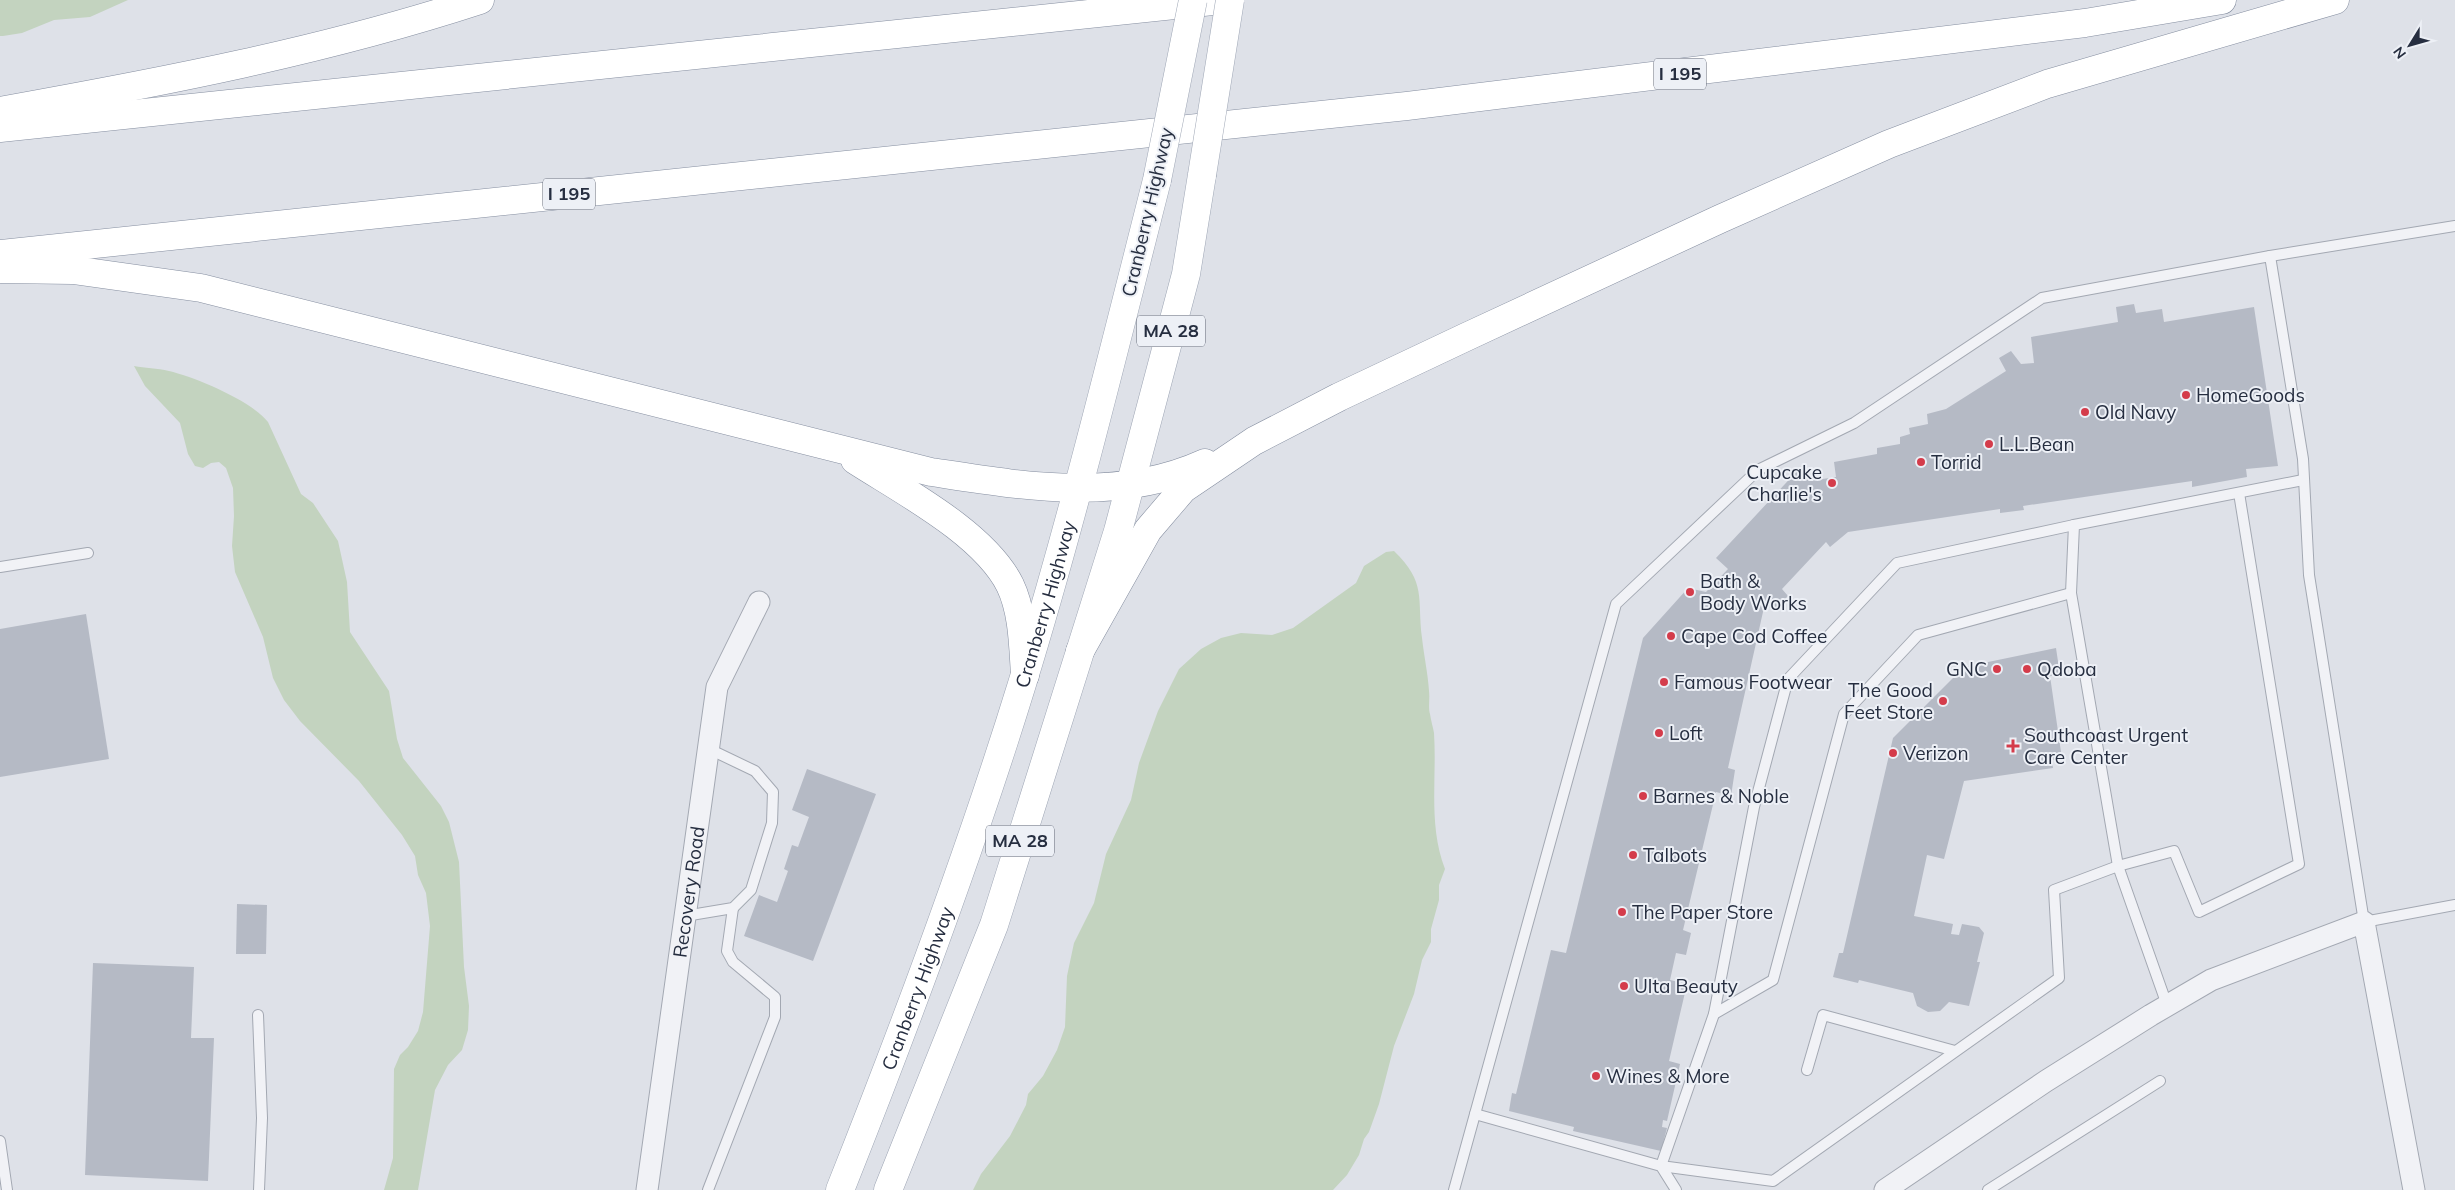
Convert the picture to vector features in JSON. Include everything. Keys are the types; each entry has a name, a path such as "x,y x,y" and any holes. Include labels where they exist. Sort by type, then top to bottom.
{"main road":[{"path":"0,111 176,80 370,32 480,0"},
{"name":"Cranberry Highway","path":"840,1190 889,1067 950,903 1025,675 1061,555 1156,180 1192,0"},
{"path":"0,128 1222,0"},
{"name":"MA 28","path":"888,1190 994,926 1130,485 1186,274 1230,0"},
{"name":"I 195","path":"0,254 1407,106 2085,23 2222,0"},
{"path":"0,269 73,270 201,288 932,472 1025,487 1077,488 1130,485 1188,471 1254,441 1340,397 1466,337 1720,219 1889,144 2047,84 2335,0"},
{"path":"1080,651 1148,530 1183,489 1254,441"},
{"path":"837,448 945,518 987,554 1001,569 1011,587 1020,618 1025,675"}],"street":[{"name":"Recovery Road","path":"647,1190 717,687 759,602"},
{"path":"1885,1190 2046,1081 2167,1005 2211,980 2364,922 2414,1190"}],"lane":[{"path":"1454,1190 1616,604 1758,470 1854,423 2042,298 2270,256 2455,226"},
{"path":"2270,256 2303,459 2306,560 2364,922 2455,904"},
{"path":"1661,1166 1714,1014 1754,806 1788,679 1897,563 2074,525 2303,480"},
{"path":"1475,1114 1661,1166 1773,1181 2059,978 2054,890 2118,866 2174,851 2199,912 2299,864 2240,493"},
{"path":"2074,525 2071,593 2118,866 2167,1005"},
{"path":"0,567 88,553"},
{"path":"1714,1014 1773,980 1844,714 1918,635 2071,593"},
{"path":"685,916 733,908 751,890 772,823 773,792 755,771 709,748"},
{"path":"708,1190 774,1017 775,997 733,962 727,951 733,908"},
{"path":"258,1015 262,1118 258,1190"},
{"path":"1807,1070 1823,1015 1955,1051"},
{"path":"1988,1190 2160,1081"},
{"path":"0,1141 7,1190"},
{"path":"1661,1166 1676,1190"}],"green space":[{"path":"0,0 128,0 90,17 54,20 22,33 0,36"},
{"path":"134,366 169,371 208,384 249,406 268,422 301,494 313,503 338,541 347,582 350,632 389,691 397,739 403,758 441,806 449,822 459,862 464,967 469,1006 468,1030 462,1050 448,1065 435,1090 418,1190 384,1190 393,1158 394,1069 400,1055 408,1047 418,1031 423,1012 430,926 426,893 418,875 415,856 402,835 359,781 300,721 284,700 273,678 263,637 235,572 232,546 233,488 226,468 219,462 211,463 203,468 195,466 188,454 180,423 145,386"},
{"path":"1394,551 1412,572 1420,601 1429,711 1434,733 1435,819 1440,852 1445,869 1439,885 1439,900 1431,929 1431,942 1422,960 1414,994 1394,1046 1379,1104 1369,1132 1364,1139 1359,1155 1347,1175 1333,1190 973,1190 981,1174 1010,1136 1026,1105 1028,1094 1043,1076 1057,1050 1065,1027 1067,976 1074,943 1094,903 1106,854 1131,800 1139,763 1158,711 1179,669 1201,649 1221,638 1241,633 1272,635 1293,628 1356,583 1364,566 1386,552"}],"building":[{"path":"2134,304 2136,313 2162,309 2164,322 2254,307 2278,466 2246,469 2247,477 2192,487 2192,481 2023,506 2024,510 2000,513 2000,509 1848,532 1830,547 1826,542 1782,589 1788,596 1773,611 1765,603 1728,768 1735,770 1731,796 1716,792 1683,930 1691,933 1686,955 1676,953 1670,980 1687,984 1669,1061 1680,1064 1667,1121 1663,1120 1662,1127 1667,1128 1661,1151 1573,1131 1574,1127 1509,1111 1512,1093 1516,1094 1551,950 1566,953 1643,638 1688,588 1706,592 1728,569 1716,558 1798,470 1809,481 1836,477 1834,462 1877,454 1877,448 1900,444 1900,437 1910,434 1909,428 1928,424 1927,414 1946,409 2006,371 1999,358 2011,351 2021,364 2034,363 2031,337 2118,322 2116,307"},
{"path":"86,614 109,759 0,777 0,629"},
{"path":"2056,648 2060,675 2050,676 2062,759 2052,760 2053,768 1964,781 1944,859 1927,855 1914,916 1953,924 1951,934 1959,935 1962,924 1979,927 1984,933 1977,962 1980,962 1969,1006 1949,1002 1940,1011 1928,1012 1917,1006 1913,993 1859,980 1858,983 1833,977 1839,953 1843,953 1893,738 1964,667"},
{"path":"807,769 876,794 813,961 744,936 759,895 777,902 788,871 784,869 792,845 798,847 809,817 792,810"},
{"path":"237,904 267,905 266,954 236,954"},
{"path":"93,963 194,967 191,1038 214,1038 208,1181 85,1175"}],"place":[{"name":"HomeGoods","path":"2186,395"},
{"name":"Old Navy","path":"2085,412"},
{"name":"L.L.Bean","path":"1989,444"},
{"name":"Torrid","path":"1921,462"},
{"name":"Cupcake Charlie's","path":"1832,483"},
{"name":"Bath & Body Works","path":"1690,592"},
{"name":"Cape Cod Coffee","path":"1671,636"},
{"name":"GNC","path":"1997,669"},
{"name":"Qdoba","path":"2027,669"},
{"name":"Famous Footwear","path":"1664,682"},
{"name":"The Good Feet Store","path":"1943,701"},
{"name":"Loft","path":"1659,733"},
{"name":"Southcoast Urgent Care Center","path":"2013,746"},
{"name":"Verizon","path":"1893,753"},
{"name":"Barnes & Noble","path":"1643,796"},
{"name":"Talbots","path":"1633,855"},
{"name":"The Paper Store","path":"1622,912"},
{"name":"Ulta Beauty","path":"1624,986"},
{"name":"Wines & More","path":"1596,1076"}]}
